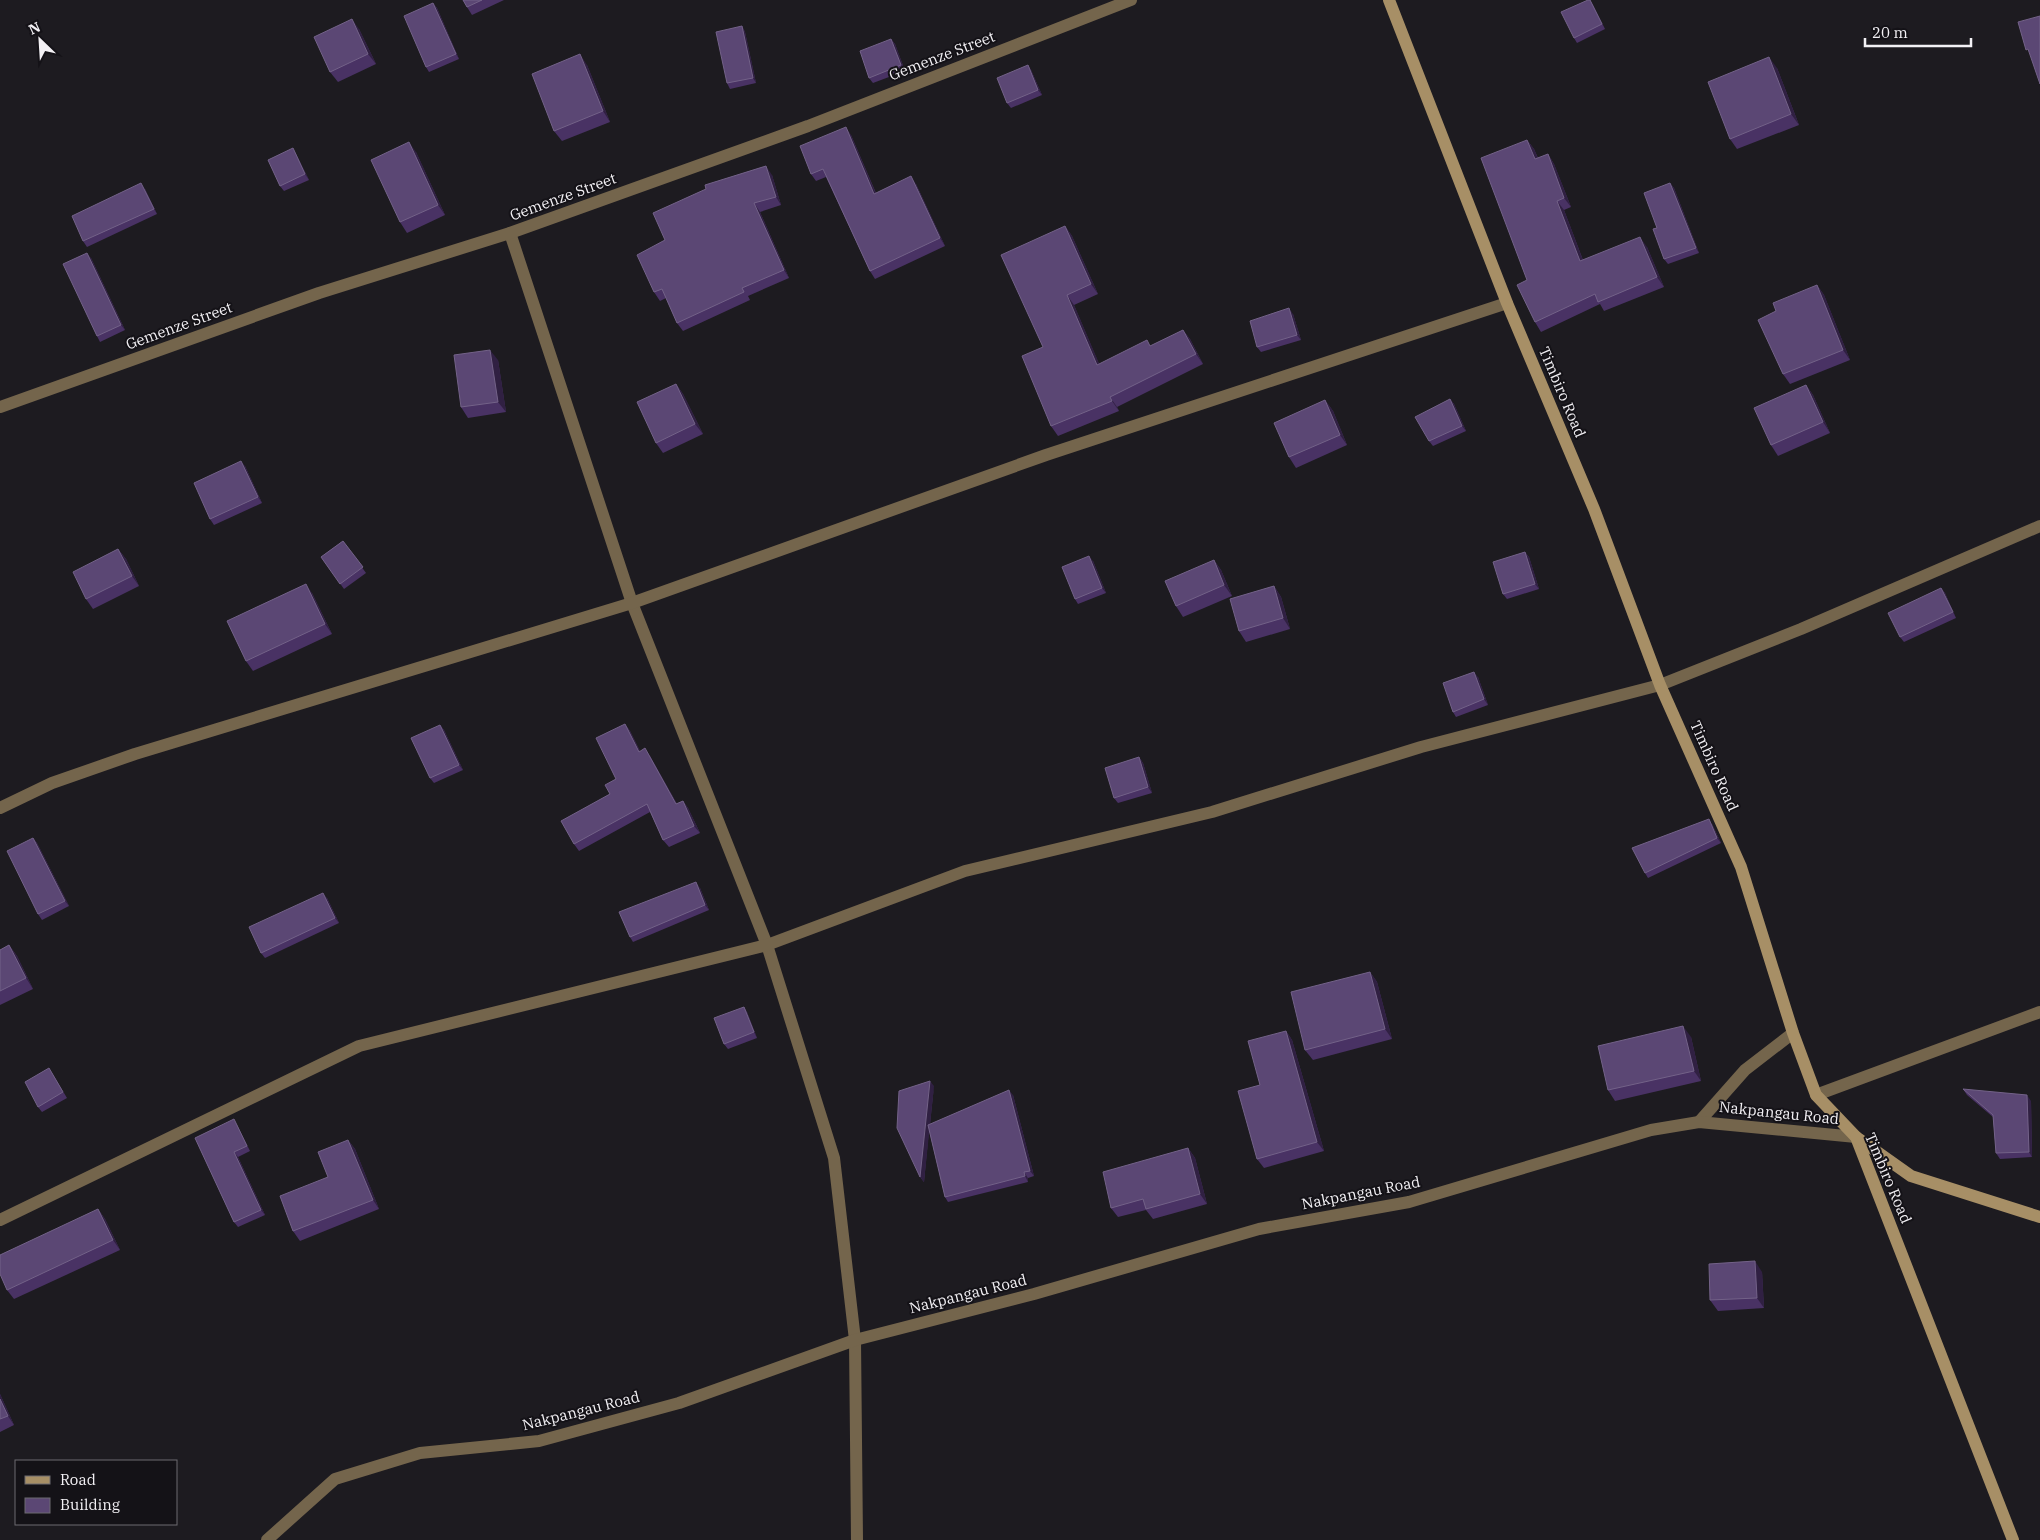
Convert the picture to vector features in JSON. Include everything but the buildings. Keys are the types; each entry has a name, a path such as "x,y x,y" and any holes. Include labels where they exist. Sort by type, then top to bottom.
{"main road":[{"name":"Timbiro Road","path":"1389,0 1506,303 1594,509 1660,685 1741,866 1793,1033 1816,1094 1856,1137 2013,1540"},
{"path":"1856,1137 1911,1176 2040,1217"}],"street":[{"name":"Gemenze Street","path":"0,407 319,294 510,233 808,126 1131,0"},
{"path":"510,233 632,602 767,945 834,1158 855,1340 858,1540"},
{"path":"0,808 52,783 136,754 632,602 1046,455 1506,303"},
{"path":"0,1220 359,1046 767,945 966,871 1212,812 1421,747 1660,685 1800,629 2040,526"},
{"path":"1816,1094 2040,1012"},
{"name":"Nakpangau Road","path":"1699,1122 1745,1070 1793,1033"},
{"name":"Nakpangau Road","path":"267,1540 335,1479 420,1453 539,1441 680,1403 855,1340 1034,1294 1259,1230 1409,1202 1651,1130 1699,1122 1856,1137"}]}
